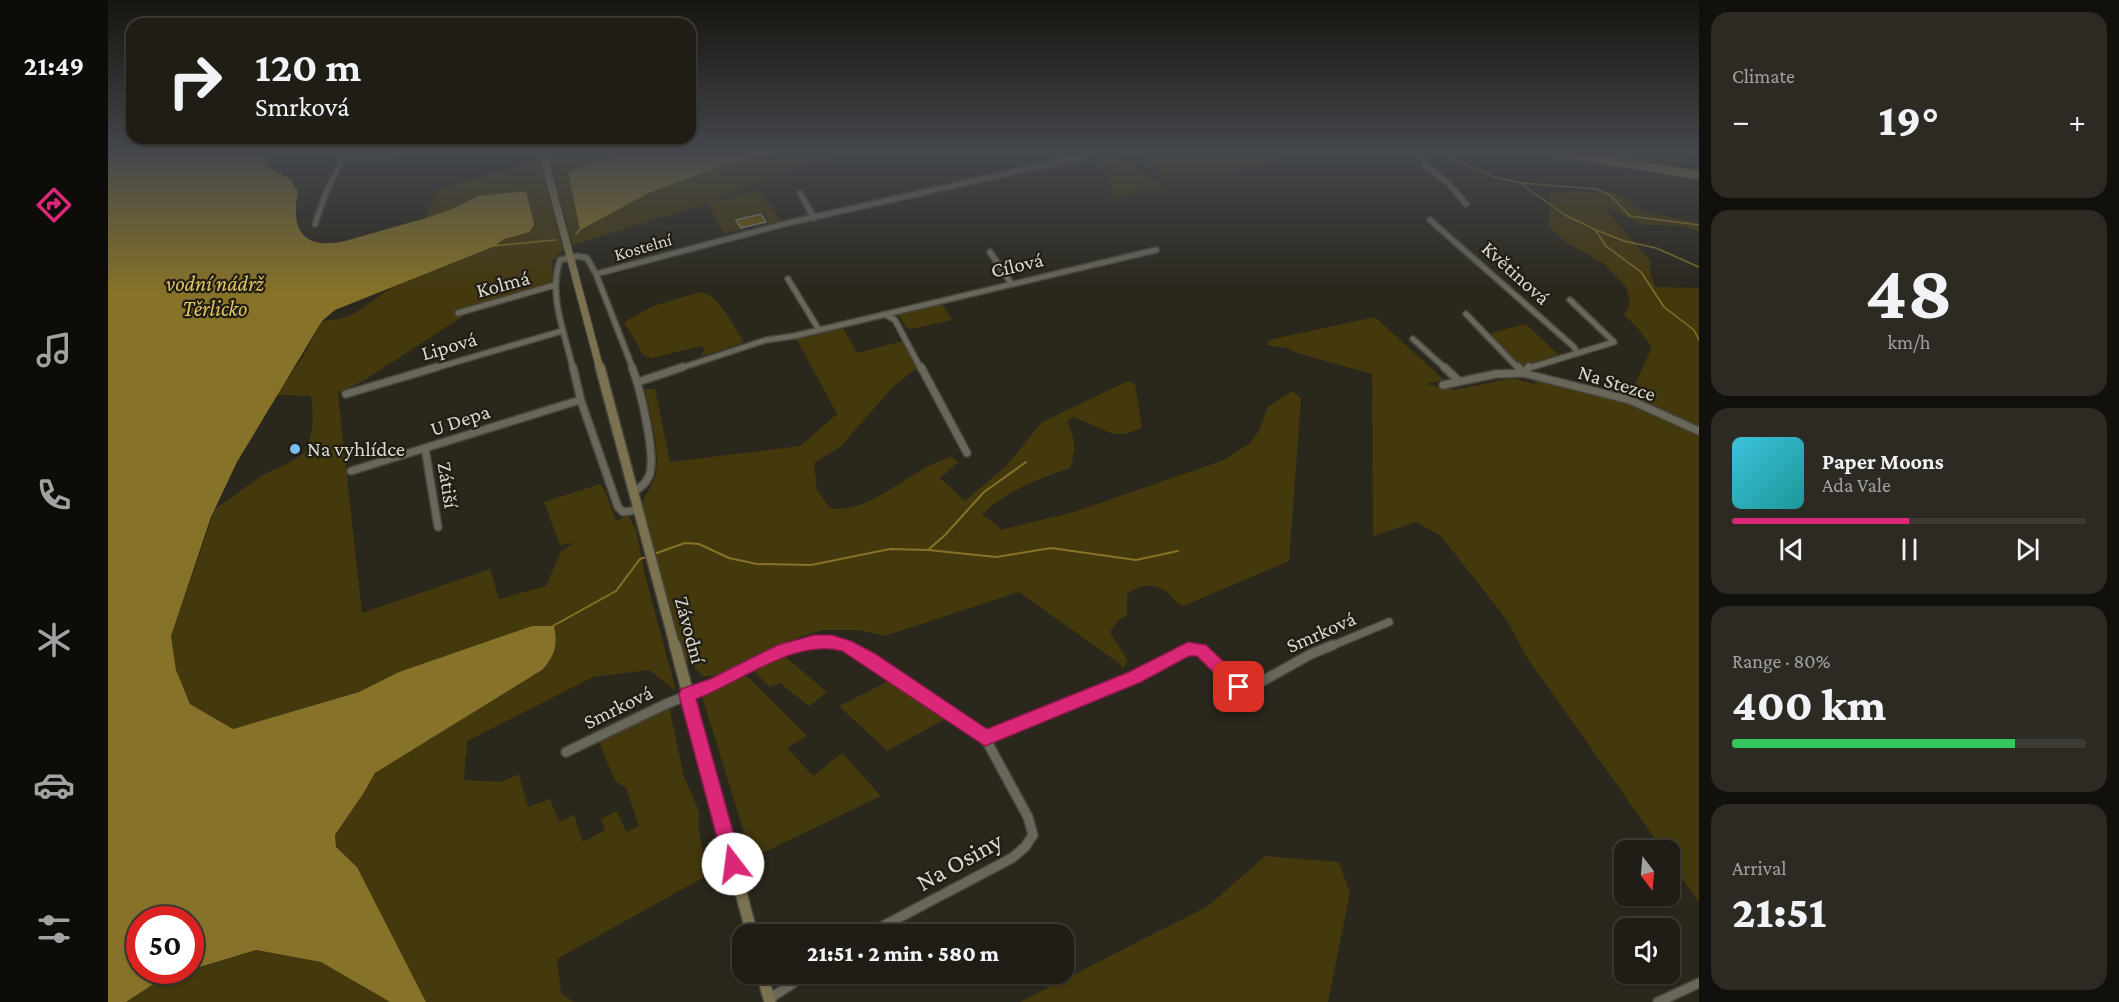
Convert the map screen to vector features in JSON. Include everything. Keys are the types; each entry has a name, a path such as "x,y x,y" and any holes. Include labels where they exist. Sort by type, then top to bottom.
{"main road":[{"name":"Závodní","path":"554,198 749,924"},
{"path":"765,984 770,1000"}],"street":[{"path":"315,224 324,198"},
{"path":"802,198 814,218"},
{"name":"Kostelní","path":"596,274 684,249 902,198"},
{"path":"1461,198 1466,204"},
{"name":"Květinová","path":"1430,220 1560,334 1577,353"},
{"name":"Cílová","path":"638,382 766,340 819,330 1156,250"},
{"path":"990,252 1011,283"},
{"path":"633,492 644,487 652,470 652,458 638,382 596,274 587,258 570,257 560,260 556,267 555,285 562,331 580,400 587,414 618,507 622,512 638,510"},
{"path":"788,279 819,330"},
{"name":"Kolmá","path":"458,313 555,285"},
{"name":"Na Stezce","path":"1523,373 1530,367 1615,341 1570,300"},
{"path":"885,314 895,320 967,453"},
{"path":"1466,314 1523,373"},
{"name":"Lipová","path":"346,394 562,331"},
{"path":"1413,339 1460,381"},
{"name":"Na Stezce","path":"1443,385 1496,374 1523,373 1630,400 1699,431"},
{"name":"U Depa","path":"351,471 580,400"},
{"name":"Zátiší","path":"425,448 438,527"},
{"name":"Smrková","path":"566,752 687,695 714,685 783,650 814,642 845,645 868,658 985,738 1135,677 1188,649 1200,650 1239,687 1250,688 1311,654 1389,622"},
{"name":"Na Osiny","path":"887,924 1012,858 1025,847 1033,835 1028,817 985,738"},
{"path":"1659,1002 1699,983"},
{"path":"770,1000 793,984"}],"shaded area":[{"path":"434,198 500,198 426,218"},
{"path":"527,198 549,198 563,250 552,261 553,282 468,313 363,381 338,393 362,613 490,569 499,599 546,586 561,551 575,543 560,545 544,502 600,484 605,491 616,521 628,515 636,530 645,575 676,691 649,670 593,677 467,741 464,780 501,782 519,774 528,807 550,799 559,822 574,815 583,842 605,830 601,819 617,811 626,832 639,826 626,788 615,781 598,740 669,706 684,777 699,811 698,827 708,875 557,959 561,993 574,1002 426,1002 357,867 336,847 335,836 375,773 542,670 532,626 399,672 359,692 233,729 190,704 176,670 171,636 215,509 264,474 287,464 306,452 313,417 311,396 276,395 304,355 322,321 353,314 404,282 495,246 504,239 530,232 534,223"},
{"path":"560,198 573,198 580,229 640,198 720,198 712,201 728,198 765,198 781,221 768,224 764,213 748,215 749,218 736,220 746,231 736,230 724,234 708,203 573,245"},
{"path":"1550,198 1623,198 1642,211 1699,223 1699,231 1681,226 1642,225 1609,208 1606,210 1650,260 1650,272 1655,287 1699,288 1699,903 1680,875 1680,840 1656,840 1526,656 1506,619 1441,536 1416,522 1373,536 1372,374 1297,353 1287,348 1267,345 1268,341 1273,339 1375,317 1444,380 1426,384 1454,390 1513,378 1534,384 1544,375 1627,394 1634,387 1652,347 1637,327 1624,315 1630,303 1626,287 1603,263 1565,242 1549,226"},
{"path":"700,292 707,294 719,304 743,340 742,343 702,356 705,349 701,346 652,358 644,356 624,322 653,306"},
{"path":"941,302 952,320 912,329 906,327 899,316 900,312"},
{"path":"1526,324 1559,355 1521,366 1490,336 1494,332"},
{"path":"842,326 857,353 903,341 918,367 893,387 840,447 814,463 817,490 830,508 846,508 861,504 937,462 952,457 959,462 940,478 965,501 1007,465 1042,422 1128,381 1135,384 1142,428 1118,434 1072,417 1067,422 1074,445 1070,468 1012,492 982,515 997,525 1000,530 1074,512 1224,460 1250,443 1258,432 1268,407 1292,391 1301,398 1289,561 1183,606 1158,587 1147,586 1131,591 1127,595 1127,615 1118,621 1110,632 1128,661 1123,669 1120,664 1019,592 885,636 858,630 824,630 802,636 731,671 703,676 684,658 642,504 655,477 657,463 654,431 645,389 655,389 670,462 800,446 837,414 796,338"},
{"path":"782,654 827,692 809,706 780,683 770,687 752,670"},
{"path":"742,675 749,678 807,736 787,748 813,776 842,753 881,796 752,858 701,693"},
{"path":"893,679 949,717 887,751 839,706"},
{"path":"1265,856 1339,862 1350,893 1328,1002 1020,1002 1055,984 1074,984 1074,974 1208,906"},
{"path":"256,950 321,962 390,1002 126,1002 153,984 204,984 204,966"}],"water":[{"name":"vodní nádrž Těrlicko","path":"108,198 297,198 296,217 303,234 319,243 331,243 426,218 474,198 528,198 534,224 530,232 504,239 495,246 335,310 322,321 237,462 211,517 171,636 176,670 190,704 233,729 359,692 399,672 532,626 554,626 556,639 554,650 542,670 375,773 335,835 336,847 357,867 426,1002 390,1002 321,962 256,950 204,966 204,906 126,906 126,984 153,984 126,1002 108,1002"},
{"path":"573,198 640,198 580,230"}],"building":[{"path":"761,214 766,222 741,228 736,220"}],"waterway":[{"path":"1541,198 1565,215 1596,230 1624,241 1656,248 1699,267"},
{"path":"1613,198 1630,216 1699,225"},
{"path":"576,234 581,228"},
{"path":"1596,231 1606,246 1641,272 1664,307 1694,330 1699,340"},
{"path":"492,246 555,240"},
{"path":"928,550 945,535 984,492 1026,462"},
{"path":"654,554 685,543 699,544 729,558 757,564 811,565 890,549 928,550"},
{"path":"928,550 996,557 1051,548 1136,560 1178,551"},
{"path":"551,627 616,591 640,559 649,556"}],"place":[{"name":"Na vyhlídce","path":"295,449"}],"route":[{"path":"733,864 687,695 714,685 783,650 814,642 845,645 868,658 985,738 1135,677 1188,649 1200,650 1239,687"}]}
